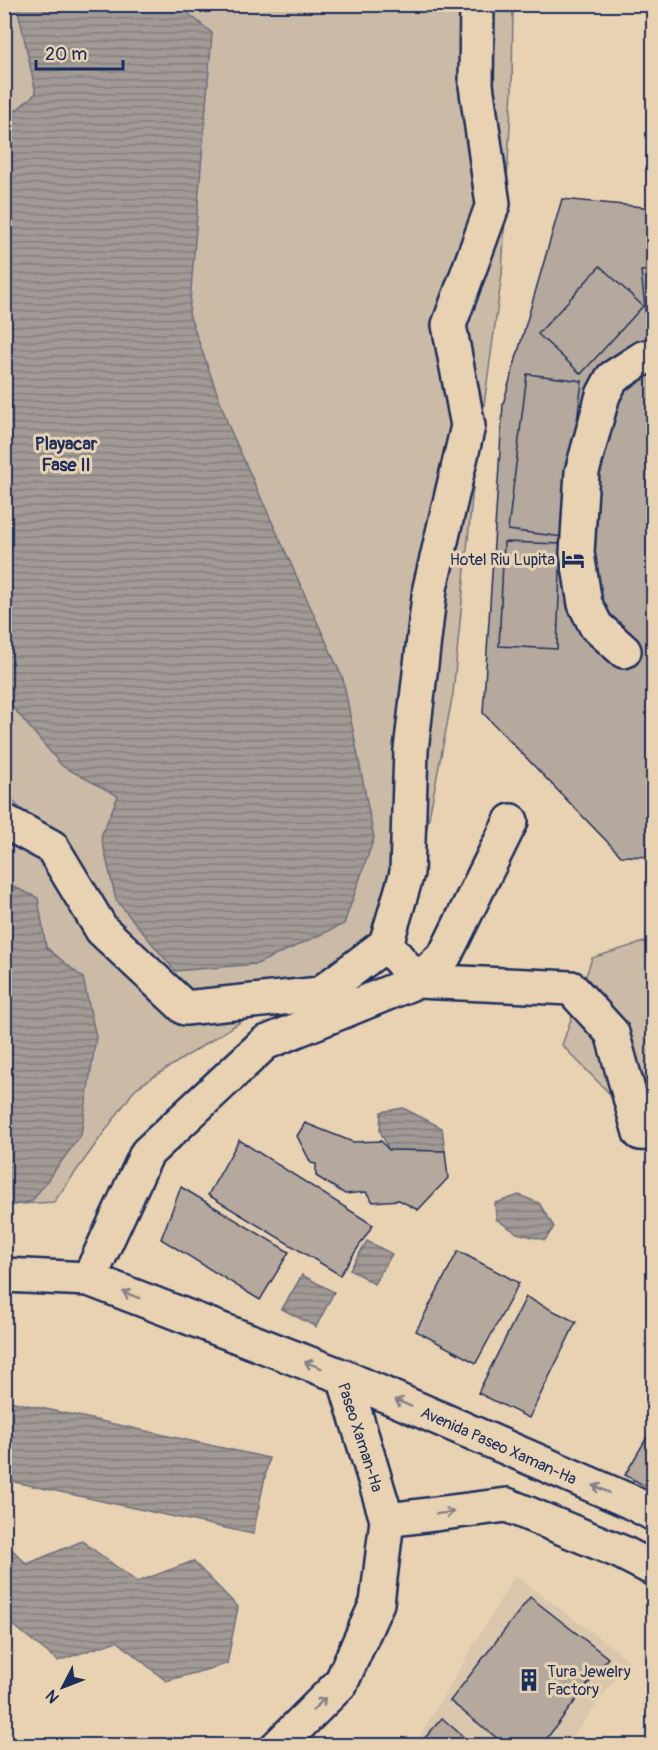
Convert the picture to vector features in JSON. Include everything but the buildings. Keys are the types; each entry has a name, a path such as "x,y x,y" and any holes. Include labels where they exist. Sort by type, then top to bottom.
{"main road":[{"path":"4,821 52,847 102,930 185,1008 320,994 386,944 407,873 411,750 430,588 468,426 448,325 493,204 476,85 477,4"},
{"path":"624,651 596,626 585,604 577,553 582,472 603,395 612,378 643,358 654,355"},
{"path":"89,1279 147,1153 265,1042 417,981 445,955 511,821"},
{"path":"386,944 417,981 571,988 612,1033 640,1133 654,1134"},
{"name":"Paseo Xaman-Ha","path":"4,1275 89,1279 344,1377 387,1520 377,1603 341,1683 278,1746"},
{"name":"Avenida Paseo Xaman-Ha","path":"344,1377 629,1501 654,1515"},
{"path":"387,1520 507,1505 621,1552 654,1569"}],"shaded area":[{"path":"5,5 513,5 512,89 502,274 474,477 453,694 418,874 365,964 248,1017 136,1088 54,1202 5,1205 5,845 33,821 4,792"},
{"path":"17,5 178,5 212,33 189,314 229,427 343,679 374,838 344,924 257,964 175,971 116,900 101,836 118,796 62,766 5,698 5,120 36,93"},
{"path":"8,884 38,898 46,947 83,978 96,1037 81,1135 32,1201 5,1207 4,887"},
{"path":"653,939 653,1138 562,1045 592,958"},
{"path":"403,1108 442,1128 445,1151 389,1150 380,1131 381,1112"},
{"path":"519,1195 539,1203 554,1227 545,1240 517,1233 496,1219 495,1203"},
{"path":"367,1241 392,1254 374,1284 350,1269"},
{"path":"302,1275 334,1292 316,1327 282,1309"},
{"path":"5,1400 269,1458 253,1534 5,1480"},
{"path":"82,1541 137,1582 193,1561 238,1607 227,1664 166,1681 117,1641 58,1661 9,1622 5,1624 5,1543 27,1564"},
{"name":"Tura Jewelry Factory","path":"515,1575 629,1660 567,1745 410,1746 417,1741"}],"place":[{"name":"Hotel Riu Lupita","path":"573,559"},
{"name":"Tura Jewelry Factory","path":"529,1680"}],"district":[{"name":"Playacar Fase II","path":"66,454"}]}
